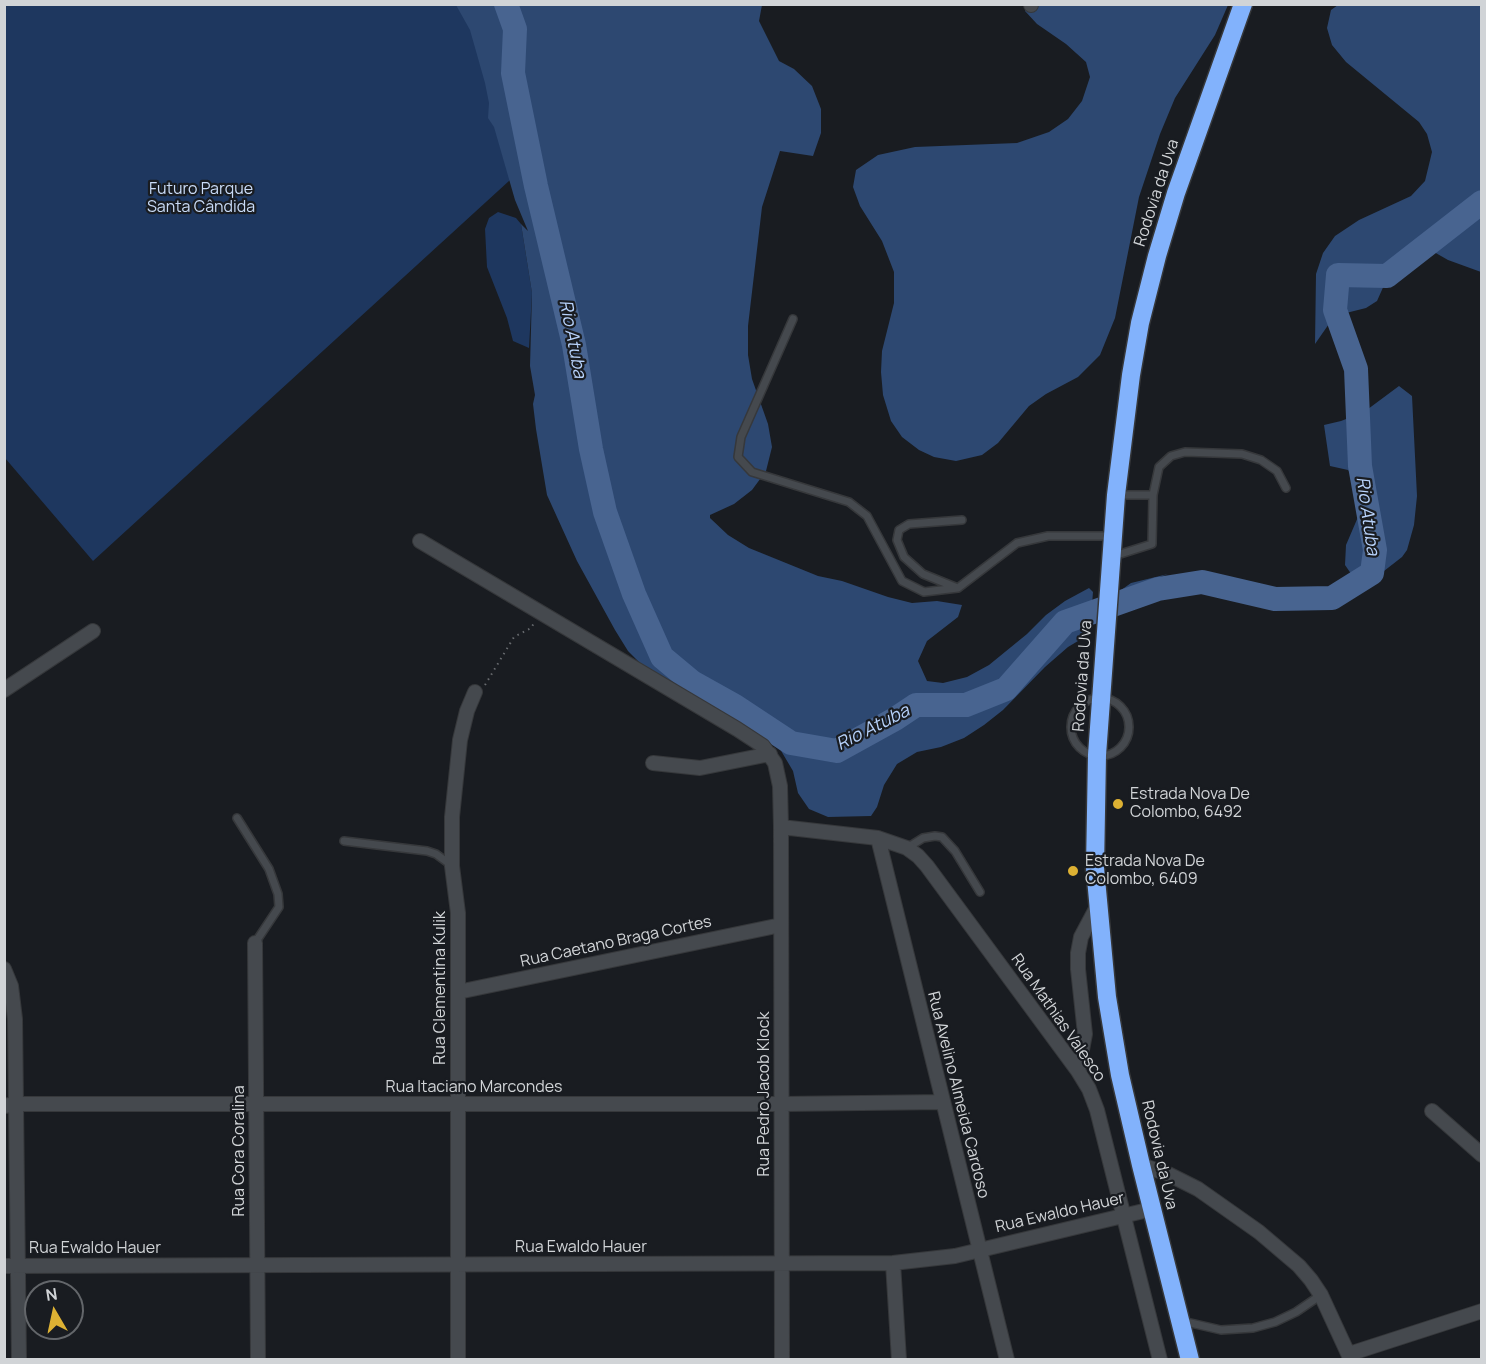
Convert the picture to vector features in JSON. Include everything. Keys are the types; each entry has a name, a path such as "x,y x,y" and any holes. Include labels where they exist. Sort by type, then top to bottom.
{"highway":[{"name":"Rodovia da Uva","path":"1190,1359 1141,1165 1113,1035 1098,905 1094,824 1100,697 1116,495 1140,323 1176,193 1243,4"}],"street":[{"path":"420,542 737,729 763,746 770,754 700,768 653,764"},
{"path":"4,690 93,631"},
{"name":"Rua Clementina Kulik","path":"458,1359 458,912 452,866 452,817 464,723 475,692"},
{"name":"Rua Pedro Jacob Klock","path":"770,754 780,786 781,827 782,1359"},
{"name":"Rua Mathias Valesco","path":"781,827 878,837 907,848 927,866 1078,1071 1089,1089 1097,1110 1160,1359"},
{"name":"Rua Avelino Almeida Cardoso","path":"878,837 1007,1359"},
{"path":"1078,1071 1085,1034 1078,953 1081,937 1098,905"},
{"name":"Rua Caetano Braga Cortes","path":"458,992 781,925"},
{"name":"Rua Cora Coralina","path":"255,943 258,1359"},
{"path":"4,969 14,1002 10,1105 11,1266 19,1359"},
{"name":"Rua Itaciano Marcondes","path":"10,1105 943,1102"},
{"path":"1432,1111 1482,1155"},
{"path":"1141,1165 1184,1181 1259,1232 1299,1266 1321,1295 1350,1357 1482,1311"},
{"name":"Rua Ewaldo Hauer","path":"11,1266 893,1263 934,1259 980,1250 1152,1209"},
{"path":"893,1263 899,1359"}],"lane":[{"path":"793,320 741,437 738,457 752,472 849,502 867,516 902,581 924,592 958,588 1017,543 1048,536 1113,536"},
{"path":"1111,556 1152,544 1153,495 1159,467 1171,456 1185,452 1242,454 1261,460 1277,471 1286,488"},
{"path":"1116,495 1153,495"},
{"path":"958,588 923,574 904,557 897,540 899,530 909,524 962,520"},
{"path":"1100,697 1116,703 1126,714 1129,728 1124,742 1113,752 1097,755 1084,752 1073,740 1070,725 1075,711 1087,700 1100,697"},
{"path":"237,818 269,869 278,894 279,908 255,943"},
{"path":"907,848 923,838 942,837 956,851 980,892"},
{"path":"344,841 427,851 436,854 452,866"},
{"path":"1180,1321 1221,1330 1253,1328 1275,1322 1296,1312 1321,1295"}],"path":[{"path":"475,692 484,686 514,637 531,628 540,611"}],"green space":[{"name":"Futuro Parque Santa Cândida","path":"4,5 475,5 521,170 93,561 5,458"},
{"path":"498,212 516,218 521,224 532,293 529,348 513,341 507,318 487,267 485,229 489,218"}],"shaded area":[{"path":"456,5 762,5 759,21 779,61 794,69 812,86 821,109 821,133 813,156 780,151 762,207 748,326 748,355 752,379 768,424 772,447 766,471 752,490 734,504 710,515 710,518 728,535 749,548 818,576 842,581 912,603 937,601 962,605 958,617 927,641 918,661 927,681 943,683 967,677 989,665 1065,601 1089,588 1093,592 1090,630 1083,638 1068,647 1045,667 1003,710 984,725 964,738 941,747 917,752 897,764 884,785 877,807 871,816 828,817 809,809 798,793 793,771 780,749 740,721 641,664 628,651 577,561 547,495 536,429 533,404 535,395 530,366 532,293 521,224 528,231 515,200 494,127 488,118 489,103 485,83 470,30"},
{"path":"1025,5 1228,5 1215,35 1175,98 1160,134 1139,197 1115,318 1100,355 1078,377 1029,406 998,443 982,455 956,461 934,457 919,450 902,437 891,421 883,395 881,372 882,351 894,303 894,272 882,241 860,206 853,187 856,170 878,155 915,147 1017,143 1049,132 1068,119 1082,101 1090,77 1086,62 1066,44 1037,24 1025,11"},
{"path":"1338,5 1481,5 1481,272 1448,260 1427,248 1407,251 1397,256 1377,301 1366,308 1342,314 1331,321 1315,344 1316,274 1323,253 1335,236 1359,220 1411,196 1425,181 1432,152 1427,134 1419,122 1346,62 1332,45 1327,28 1331,10"},
{"path":"1399,386 1412,396 1417,496 1414,525 1407,550 1402,557 1375,578 1354,578 1345,565 1346,545 1358,517 1362,491 1357,479 1348,470 1330,466 1324,425 1364,412"},
{"path":"1168,574 1143,583 1131,595 1117,593 1131,583"}],"waterway":[{"name":"Rio Atuba","path":"506,4 515,29 513,73 536,186 574,345 591,449 605,512 634,594 662,657 692,682 735,706 791,743 837,751 916,705 966,705 1006,689 1065,622 1158,589 1202,582 1275,599 1332,598 1372,573 1375,550 1360,466 1356,369 1335,310 1338,275 1387,276 1482,202"}],"place":[{"name":"Estrada Nova De Colombo, 6492","path":"1118,804"},
{"name":"Estrada Nova De Colombo, 6409","path":"1073,871"}]}
